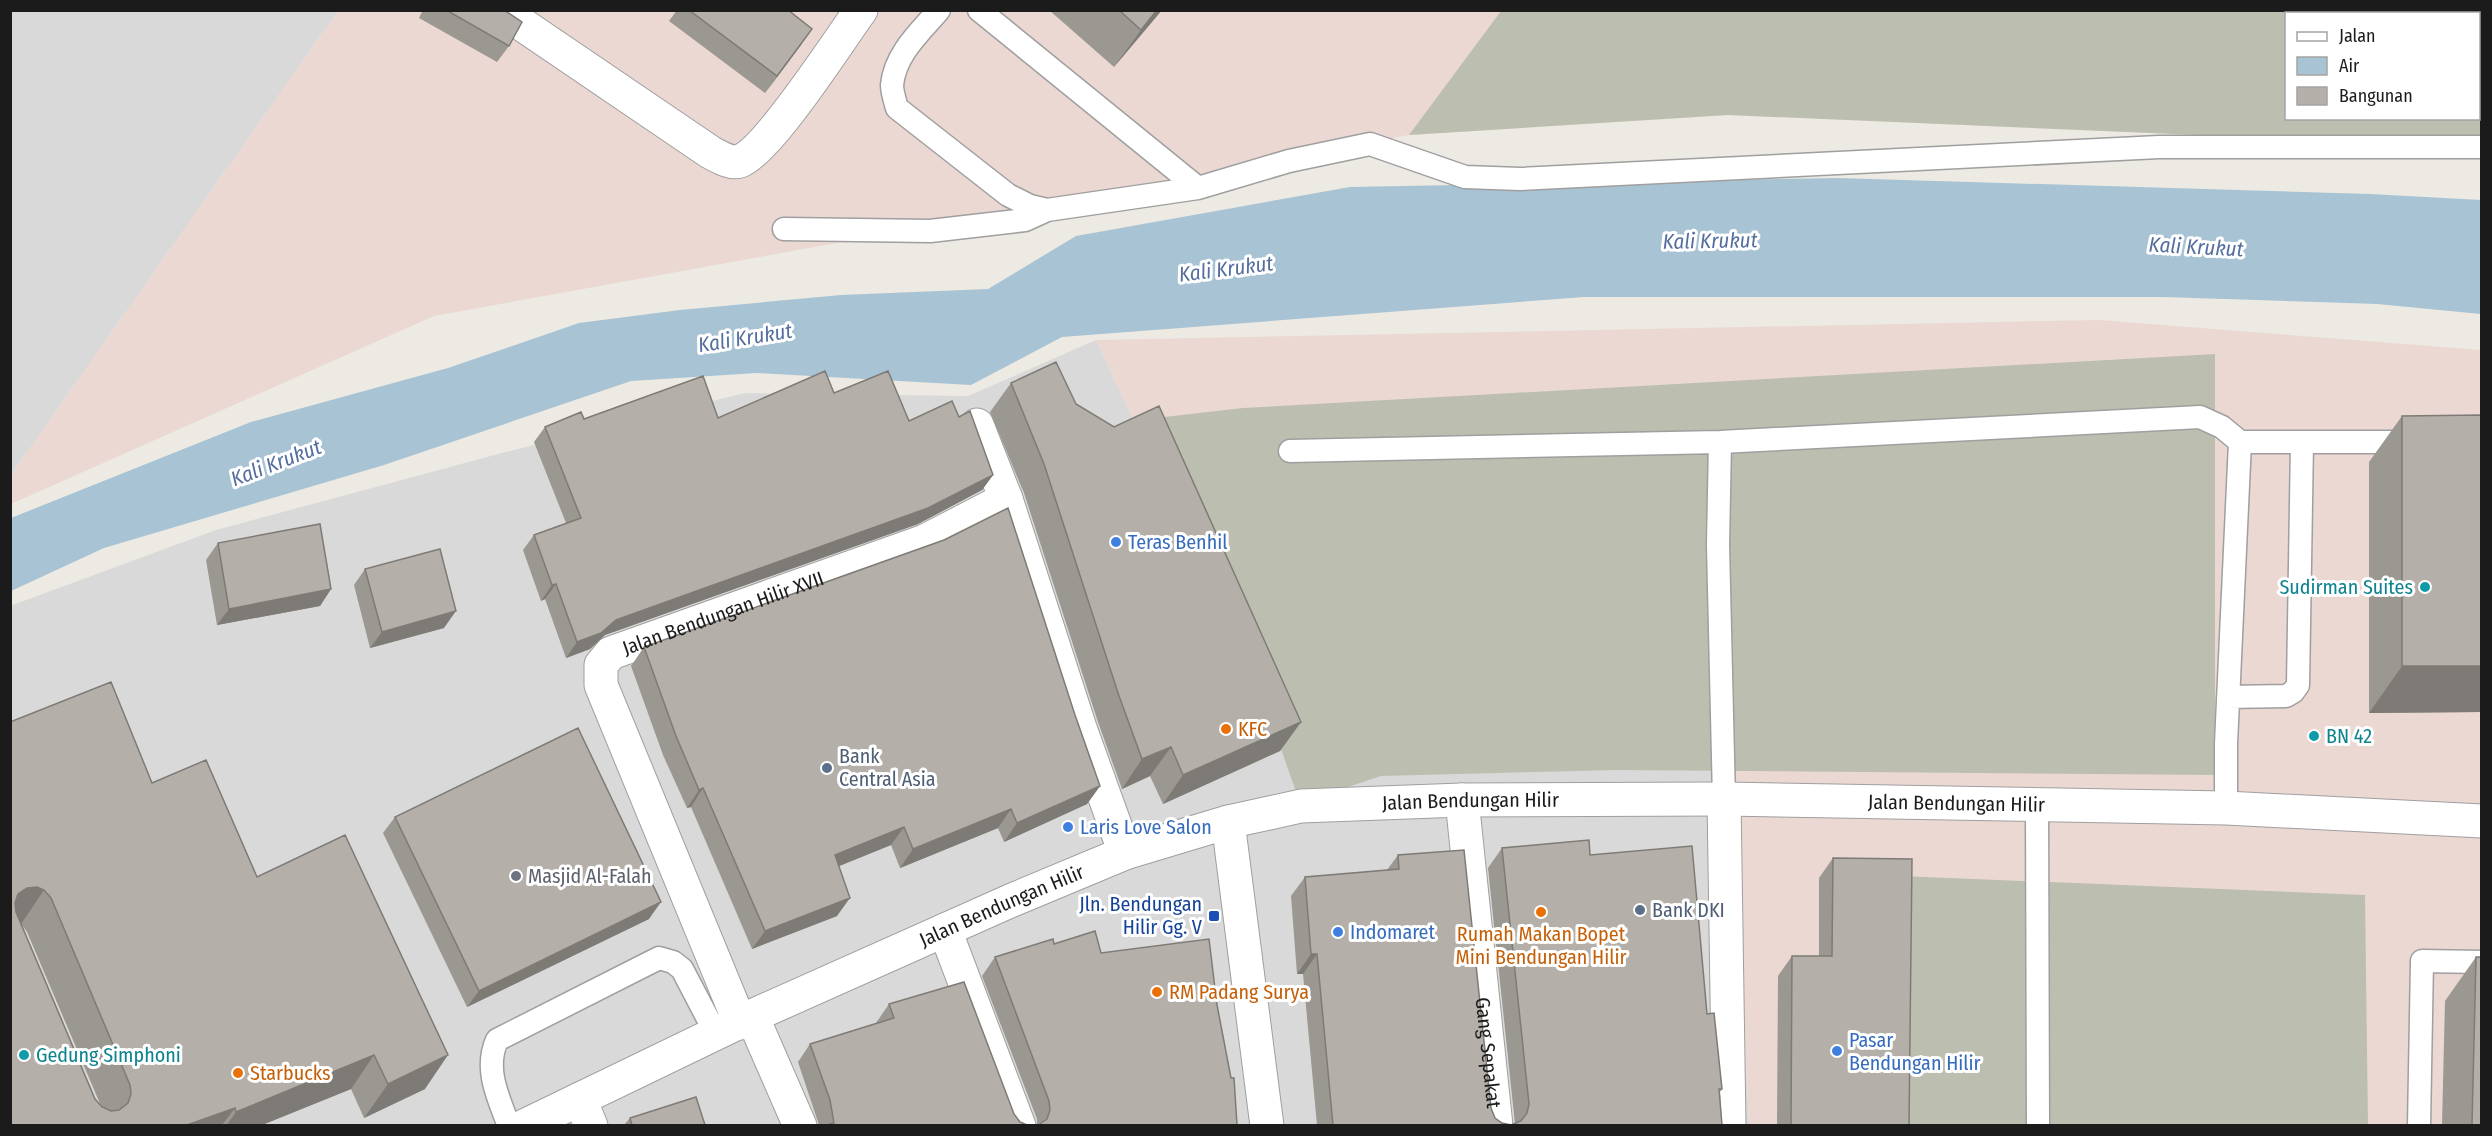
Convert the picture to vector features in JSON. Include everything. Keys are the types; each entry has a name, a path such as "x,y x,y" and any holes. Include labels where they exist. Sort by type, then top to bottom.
{"street":[{"path":"501,10 710,152 724,159 738,162 752,154 779,124 861,10"},
{"path":"977,425 1006,499 1080,728 1125,853"},
{"name":"Jalan Bendungan Hilir XVII","path":"800,1125 736,1024 601,685 601,665 611,653 925,541 1006,499"},
{"path":"1724,799 1729,1125"},
{"name":"Jalan Bendungan Hilir","path":"524,1125 585,1112 736,1024 945,930 1125,853 1228,822 1301,806 1462,800 1724,799 2226,808 2481,821"},
{"name":"Gang Sepakat","path":"1462,800 1496,1125"},
{"path":"1228,822 1267,1125"},
{"path":"945,930 1019,1125"}],"lane":[{"path":"939,10 907,46 897,67 892,87 897,108 1008,195 1030,206 1047,210"},
{"path":"979,10 1198,188"},
{"path":"784,229 930,231 1025,220 1047,210 1198,188 1289,161 1370,144 1465,177 1520,179 2159,147 2481,147"},
{"path":"1290,451 1720,442 2200,417 2222,426 2240,442 2434,442"},
{"path":"1720,442 1718,545 1724,799"},
{"path":"2226,808 2228,697 2240,442"},
{"path":"2228,697 2286,696 2298,685 2302,442"},
{"path":"2037,804 2038,1125"},
{"path":"509,1125 490,1066 491,1053 497,1040 659,958 673,962 682,969 736,1024"},
{"path":"2419,1125 2422,961 2481,962"}],"shaded area":[{"path":"11,11 338,11 11,475"},
{"path":"338,11 2481,11 2481,147 1728,115 1409,135 969,219 434,316 11,504 11,475"},
{"path":"1501,11 2481,11 2481,147 1728,115 1409,135"},
{"path":"2099,320 2481,350 2481,1125 1749,1125 1731,758 1300,773 1096,340"},
{"path":"1096,340 1300,773 1731,758 1749,1125 11,1125 10,606 216,530 502,453 745,393 968,396"},
{"path":"2215,354 2215,775 1616,770 1381,776 1300,803 1164,417 1243,408"},
{"path":"1901,876 2365,895 2368,1125 1897,1126"}],"water":[{"name":"Kali Krukut","path":"1838,178 2370,194 2481,200 2481,314 2377,304 2162,297 1584,297 1062,337 971,385 757,373 631,381 384,465 104,548 11,591 11,518 251,422 448,368 579,323 680,310 841,295 988,289 1076,236 1350,187"}],"building":[{"path":"446,10 504,10 522,22 509,46"},
{"path":"689,10 788,10 812,29 777,76"},
{"path":"1119,10 1157,10 1141,30"},
{"name":"Teras Benhil","path":"1056,362 1076,404 1114,427 1159,406 1301,722 1183,775 1171,747 1142,759 1118,693 1044,464 1011,383"},
{"path":"825,371 834,393 888,371 909,421 952,401 959,417 970,411 993,475 928,508 616,620 601,633 577,642 556,584 552,585 534,535 581,518 545,427 581,412 584,419 703,376 718,418"},
{"path":"2481,415 2481,666 2402,666 2402,416"},
{"path":"1008,508 1100,786 1017,823 1011,809 913,849 904,827 835,855 850,898 765,931 703,788 699,790 676,736 644,647 944,540"},
{"path":"320,524 331,589 229,609 218,543"},
{"path":"440,549 456,611 382,632 365,569"},
{"path":"111,682 152,783 206,760 257,877 345,835 448,1055 388,1084 374,1055 236,1112 235,1108 187,1125 10,1125 10,722","holes":["37,887 44,890 51,898 130,1085 131,1094 128,1103 119,1110 111,1111 102,1107 95,1099 16,912 15,903 18,894 27,888"]},
{"name":"Masjid Al-Falah","path":"578,728 661,902 479,991 395,817"},
{"path":"1589,840 1590,855 1692,846 1707,1014 1714,1013 1722,1089 1719,1089 1722,1125 1511,1125 1521,1121 1527,1113 1529,1104 1502,848"},
{"path":"1464,850 1491,1108 1495,1118 1511,1125 1333,1125 1317,954 1311,954 1305,877 1399,869 1398,855"},
{"name":"Pasar Bendungan Hilir","path":"1833,858 1912,859 1909,1125 1791,1125 1792,956 1832,956"},
{"path":"1095,931 1101,953 1209,939 1217,1005 1231,1078 1234,1078 1237,1125 1038,1125 1047,1119 1050,1110 1049,1101 995,957 1053,939 1054,944"},
{"path":"2476,957 2481,957 2481,1125 2472,1125"},
{"path":"964,982 1014,1114 1020,1122 1027,1125 827,1125 834,1123 830,1100 810,1044 894,1018 889,1004"},
{"path":"696,1097 705,1125 632,1125 630,1118"}],"place":[{"name":"Teras Benhil","path":"1116,542"},
{"name":"Sudirman Suites","path":"2425,587"},
{"name":"KFC","path":"1226,729"},
{"name":"BN 42","path":"2314,736"},
{"name":"Bank Central Asia","path":"827,768"},
{"name":"Laris Love Salon","path":"1068,827"},
{"name":"Masjid Al-Falah","path":"516,876"},
{"name":"Bank DKI","path":"1640,910"},
{"name":"Rumah Makan Bopet Mini Bendungan Hilir","path":"1541,912"},
{"name":"Jln. Bendungan Hilir Gg. V","path":"1214,916"},
{"name":"Indomaret","path":"1338,932"},
{"name":"RM Padang Surya","path":"1157,992"},
{"name":"Pasar Bendungan Hilir","path":"1837,1051"},
{"name":"Gedung Simphoni","path":"24,1055"},
{"name":"Starbucks","path":"238,1073"}]}
